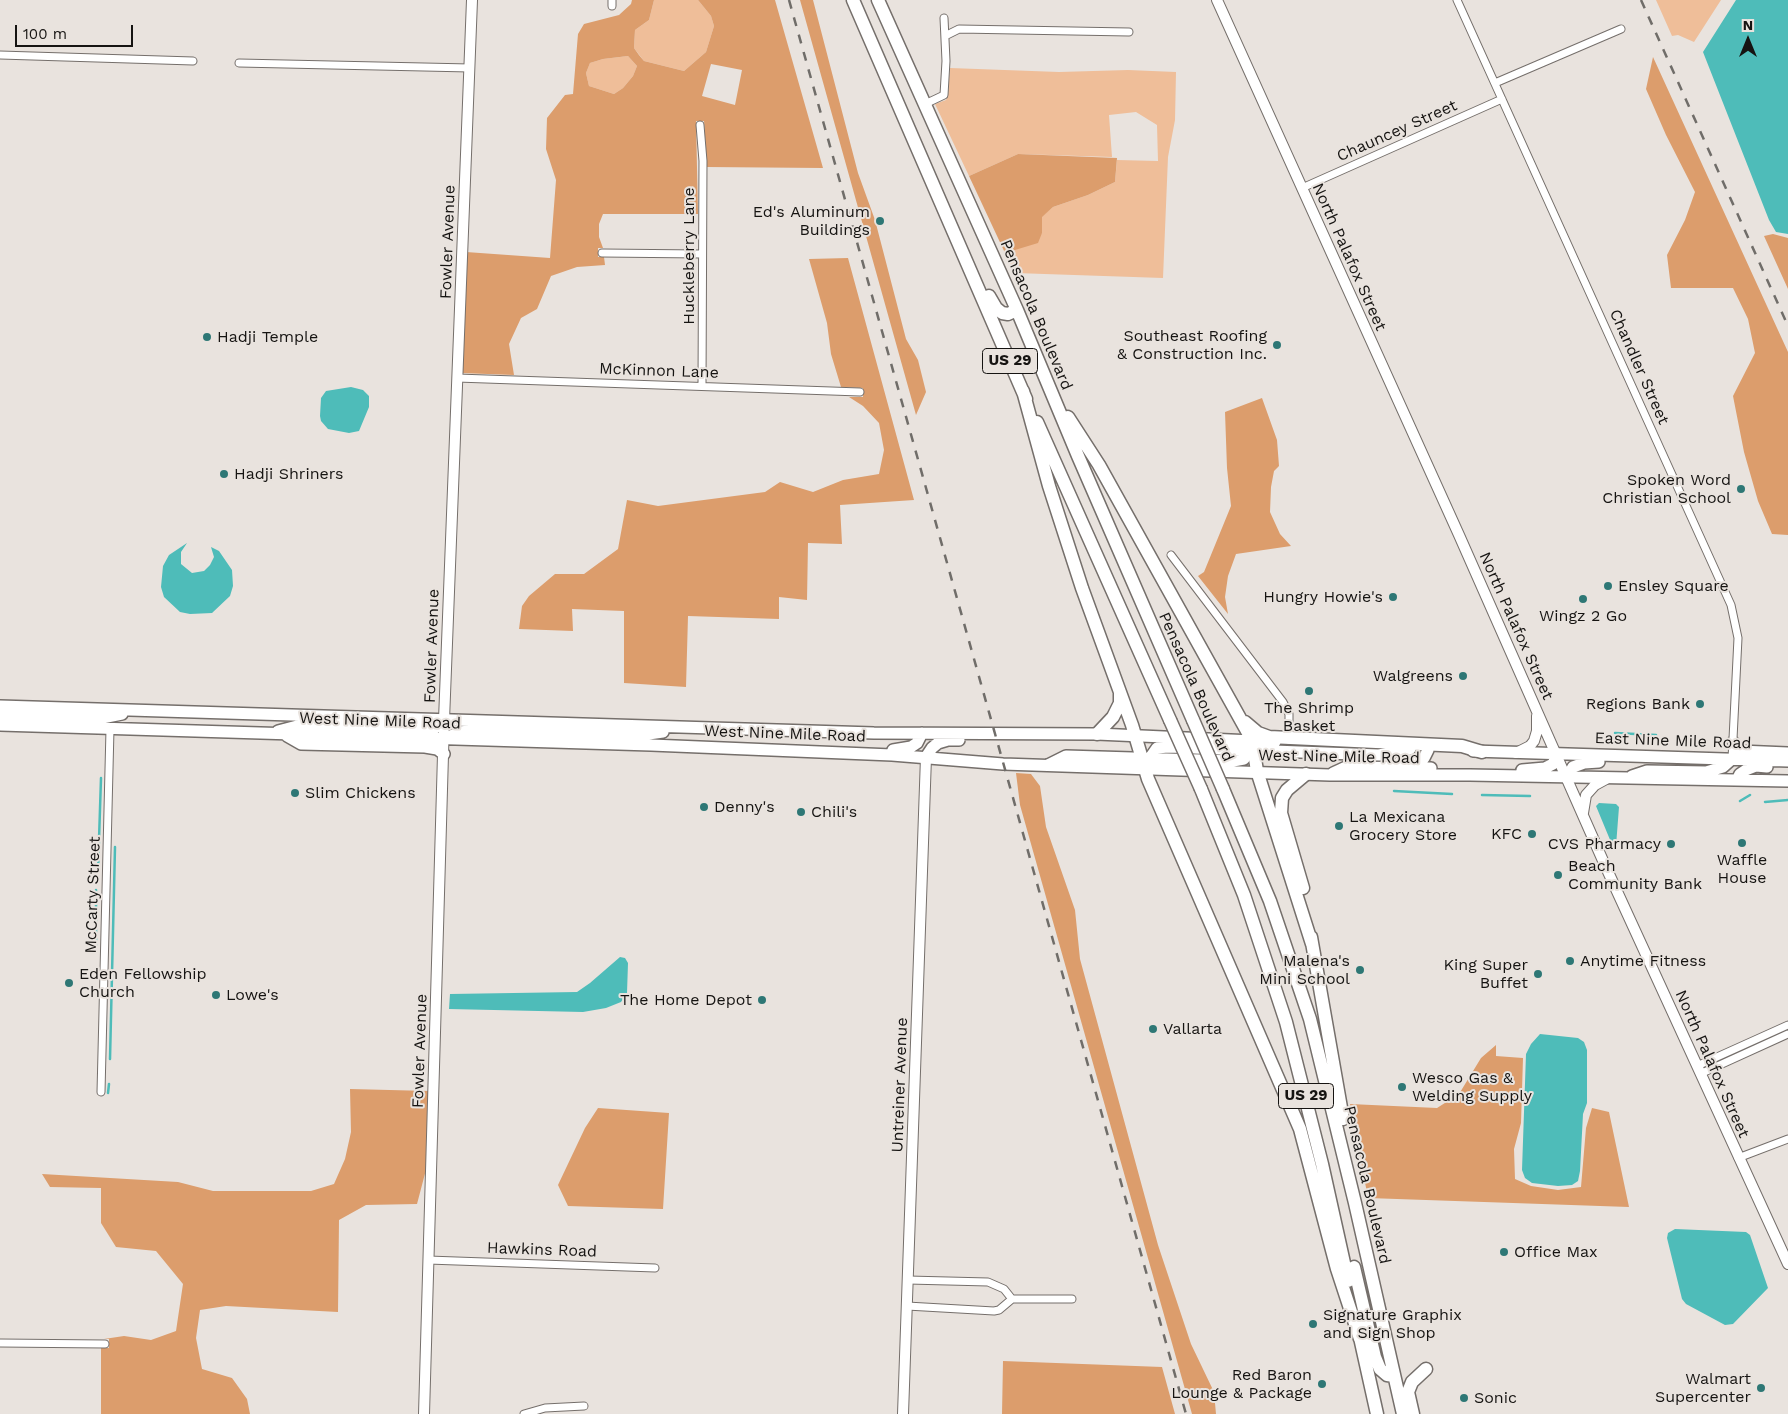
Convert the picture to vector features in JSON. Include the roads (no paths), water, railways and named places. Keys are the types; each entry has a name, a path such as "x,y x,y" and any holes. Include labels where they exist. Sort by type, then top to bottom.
{"highway":[{"name":"US 29","path":"853,0 1023,391 1201,789 1244,895 1286,1022 1337,1229 1377,1414"},
{"path":"870,0 889,44 906,61"},
{"name":"Pensacola Boulevard","path":"878,0 1017,310 1078,456 1224,789 1252,856 1292,963 1323,1068 1403,1414"},
{"path":"956,235 973,257 996,308 1002,313 1008,314 1017,310"},
{"path":"1023,391 1037,449 1082,588 1146,762 1148,779 1300,1129 1337,1269 1360,1339"},
{"path":"1052,392 1099,465 1242,720 1312,944"},
{"path":"1097,734 1109,723 1120,703 1119,686"},
{"path":"1242,720 1258,734 1289,740 1462,746 1482,752"},
{"path":"1306,774 1287,790 1282,798 1281,813 1308,905 1312,944 1330,1040 1355,1203"},
{"path":"1337,1229 1350,1252 1374,1357 1380,1369 1387,1375 1394,1376"},
{"path":"1413,1414 1408,1392 1412,1382 1426,1368"}],"main road":[{"name":"West Nine Mile Road","path":"0,706 690,727 987,734 1097,734 1252,747 1289,740 1428,750 1556,754"},
{"path":"0,715 102,718 138,710"},
{"path":"266,734 297,726 425,730 434,729 444,720"},
{"name":"West Nine Mile Road","path":"0,725 823,752 1046,766 1066,756 1306,774 1470,775 1568,778"},
{"path":"444,739 460,732 634,736 690,727"},
{"path":"823,752 835,746 905,749 917,742 922,732"},
{"path":"283,734 301,744 425,747 437,749 444,754"},
{"path":"926,757 932,748 948,740 976,740 987,734"},
{"path":"1733,742 1740,751 1788,753"},
{"path":"1146,762 1233,761 1244,759 1252,747 1379,755 1410,749"},
{"path":"1377,768 1424,758 1428,750"},
{"path":"1330,775 1346,767 1534,770 1554,764 1556,754"},
{"name":"East Nine Mile Road","path":"1556,754 1788,761"},
{"path":"1716,759 1702,765 1584,763 1572,767 1568,778 1788,781"},
{"path":"1626,779 1647,770 1706,772 1723,767 1732,759"},
{"path":"1737,780 1742,772 1756,766 1788,767"},
{"path":"1761,780 1780,774 1788,775"}],"street":[{"name":"Fowler Avenue","path":"424,1414 444,720 472,0"},
{"name":"North Palafox Street","path":"1217,0 1738,1158 1786,1252 1788,1264"},
{"name":"Chandler Street","path":"1457,0 1731,605 1738,638 1732,759"},
{"path":"925,104 944,95 944,18"},
{"path":"945,36 959,29 1129,32"},
{"path":"1495,83 1621,29"},
{"path":"0,55 193,61"},
{"path":"240,63 470,68"},
{"name":"Chauncey Street","path":"1302,188 1502,99"},
{"name":"Huckleberry Lane","path":"700,125 703,161 702,386"},
{"path":"602,252 702,254"},
{"name":"McKinnon Lane","path":"457,378 860,392"},
{"path":"1171,555 1283,702 1289,714 1289,740"},
{"path":"1516,753 1530,746 1534,741 1538,731 1537,712"},
{"name":"McCarty Street","path":"101,1092 110,729"},
{"name":"Untreiner Avenue","path":"903,1414 926,757"},
{"path":"1583,814 1586,795 1595,785 1606,779"},
{"path":"1699,1070 1788,1025"},
{"path":"1699,1070 1788,1034"},
{"path":"1738,1158 1788,1139"},
{"name":"Hawkins Road","path":"428,1260 655,1268"},
{"path":"908,1280 988,1282 1004,1289 1012,1299"},
{"path":"907,1306 994,1311 999,1310 1012,1299 1072,1299"},
{"path":"0,1343 105,1344"},
{"path":"524,1414 545,1408 584,1406"}],"water":[{"path":"1736,0 1788,0 1788,234 1776,232 1769,220 1703,52"},
{"path":"351,387 363,390 369,396 369,407 359,431 349,433 328,429 321,421 321,398 326,391"},
{"path":"187,543 181,552 181,564 192,573 204,571 210,565 214,557 211,547 219,551 232,570 233,586 230,596 212,613 190,614 180,612 164,597 161,587 163,566 169,555"},
{"path":"1599,803 1616,804 1619,807 1616,846 1613,847 1596,806"},
{"path":"620,957 625,958 628,963 627,993 621,1002 606,1008 583,1012 449,1009 450,994 577,992"},
{"path":"1540,1034 1578,1038 1584,1042 1587,1050 1587,1103 1583,1114 1580,1171 1578,1181 1572,1185 1558,1186 1532,1183 1525,1178 1522,1170 1526,1054 1531,1044"},
{"path":"1675,1229 1746,1232 1750,1235 1768,1288 1733,1324 1725,1325 1686,1304 1682,1299 1667,1238 1668,1233"}],"waterway":[{"path":"1615,733 1656,735"},
{"path":"98,871 101,778"},
{"path":"1394,791 1452,794"},
{"path":"1482,795 1530,796"},
{"path":"1740,801 1750,795"},
{"path":"1765,802 1788,800"},
{"path":"110,1059 115,847"},
{"path":"96,890 96,946"},
{"path":"108,1093 109,1084"}],"railway":[{"path":"789,0 1186,1414"},
{"path":"1641,0 1788,326"}],"place":[{"name":"Ed's Aluminum Buildings","path":"880,221"},
{"name":"Hadji Temple","path":"207,337"},
{"name":"Southeast Roofing & Construction Inc.","path":"1277,345"},
{"name":"Hadji Shriners","path":"224,474"},
{"name":"Spoken Word Christian School","path":"1741,489"},
{"name":"Ensley Square","path":"1608,586"},
{"name":"Hungry Howie's","path":"1393,597"},
{"name":"Wingz 2 Go","path":"1583,599"},
{"name":"Walgreens","path":"1463,676"},
{"name":"The Shrimp Basket","path":"1309,691"},
{"name":"Regions Bank","path":"1700,704"},
{"name":"Slim Chickens","path":"295,793"},
{"name":"Denny's","path":"704,807"},
{"name":"Chili's","path":"801,812"},
{"name":"La Mexicana Grocery Store","path":"1339,826"},
{"name":"KFC","path":"1532,834"},
{"name":"Waffle House","path":"1742,843"},
{"name":"CVS Pharmacy","path":"1671,844"},
{"name":"Beach Community Bank","path":"1558,875"},
{"name":"Anytime Fitness","path":"1570,961"},
{"name":"Malena's Mini School","path":"1360,970"},
{"name":"King Super Buffet","path":"1538,974"},
{"name":"Eden Fellowship Church","path":"69,983"},
{"name":"Lowe's","path":"216,995"},
{"name":"The Home Depot","path":"762,1000"},
{"name":"Vallarta","path":"1153,1029"},
{"name":"Wesco Gas & Welding Supply","path":"1402,1087"},
{"name":"Office Max","path":"1504,1252"},
{"name":"Signature Graphix and Sign Shop","path":"1313,1324"},
{"name":"Red Baron Lounge & Package","path":"1322,1384"},
{"name":"Walmart Supercenter","path":"1761,1388"},
{"name":"Sonic","path":"1464,1398"}]}
